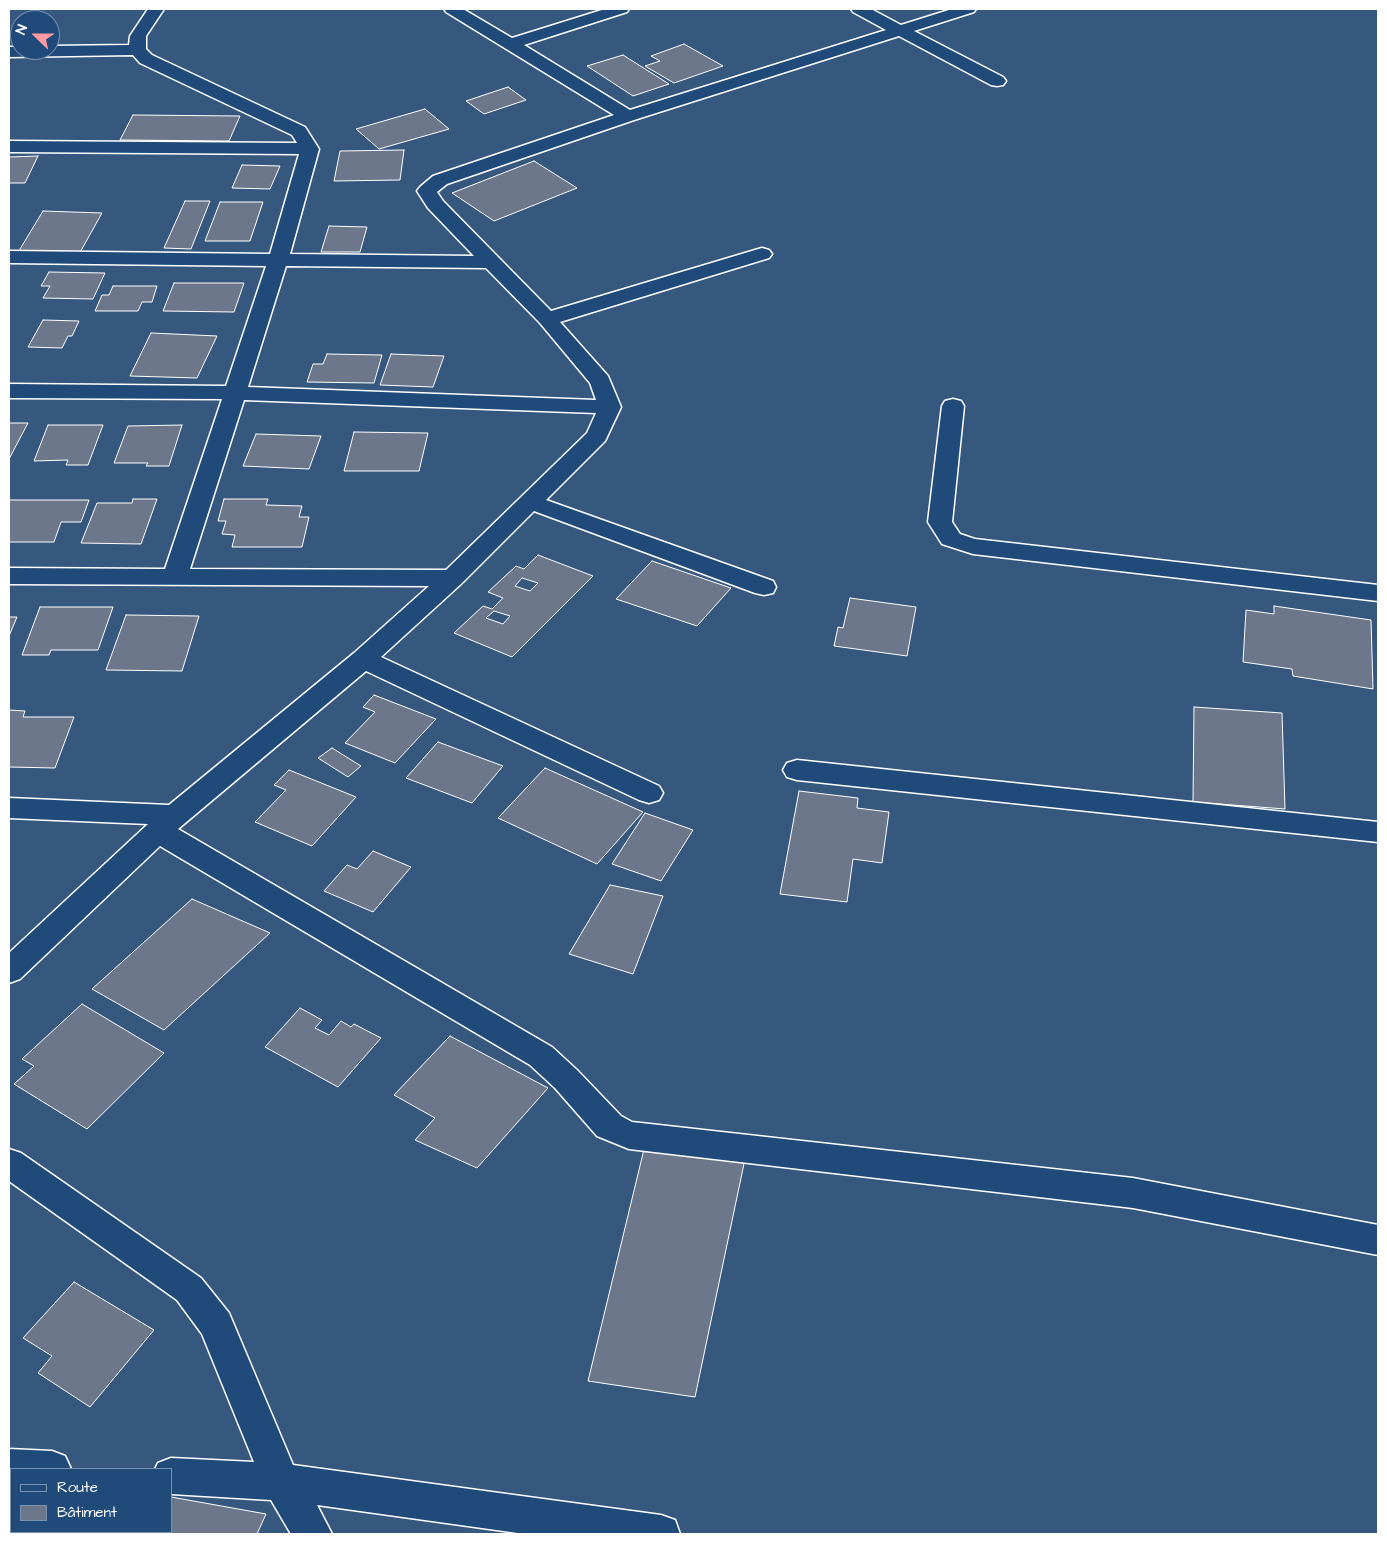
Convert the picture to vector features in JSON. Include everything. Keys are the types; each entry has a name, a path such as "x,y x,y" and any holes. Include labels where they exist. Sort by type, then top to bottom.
{"street":[{"path":"136,50 138,36 156,9"},
{"path":"452,9 628,116"},
{"path":"511,44 621,9"},
{"path":"859,9 997,81"},
{"path":"9,971 167,823 363,659 452,578 597,436 610,407 600,381 547,319 436,204 427,191 440,180 628,116 968,9"},
{"path":"9,52 136,50 146,59 300,131 310,149 278,260 175,577"},
{"path":"9,147 310,149"},
{"path":"547,319 762,254"},
{"path":"9,257 492,262"},
{"path":"9,391 235,392 610,407"},
{"path":"953,406 940,522 951,539 973,546 1378,592"},
{"path":"530,502 764,588"},
{"path":"9,576 452,578"},
{"path":"363,659 649,793"},
{"path":"797,770 1378,832"},
{"path":"9,808 167,823 541,1056 566,1079 609,1126 629,1135 1133,1193 1378,1240"},
{"path":"9,1163 189,1289 216,1324 281,1482 313,1534"},
{"path":"9,1467 30,1468"},
{"path":"172,1476 281,1482 661,1534"}],"building":[{"path":"684,44 723,66 674,83 645,66 660,61 651,56"},
{"path":"623,55 669,84 633,96 587,66"},
{"path":"508,87 526,100 484,114 466,101"},
{"path":"425,109 449,129 379,149 356,129"},
{"path":"133,115 240,116 229,141 120,140"},
{"path":"404,150 400,180 334,181 340,151"},
{"path":"38,156 25,183 9,183 9,157"},
{"path":"534,161 577,188 494,221 452,193"},
{"path":"242,165 280,166 270,189 232,188"},
{"path":"185,201 210,201 191,249 164,248"},
{"path":"220,202 263,202 250,241 205,241"},
{"path":"43,211 102,213 78,256 17,254"},
{"path":"329,226 367,227 360,252 321,252"},
{"path":"49,272 105,273 93,299 43,298 50,286 41,286"},
{"path":"174,283 244,283 234,312 163,311"},
{"path":"113,286 157,286 152,302 142,302 138,311 95,311 102,295 109,295"},
{"path":"43,320 79,321 72,336 68,336 62,348 28,347"},
{"path":"151,333 217,336 197,378 130,376"},
{"path":"327,354 382,355 374,383 307,382 313,364 323,364"},
{"path":"391,354 444,356 433,387 380,385"},
{"path":"9,423 28,423 9,459"},
{"path":"48,425 103,425 88,465 66,465 68,460 34,461"},
{"path":"182,425 169,466 146,466 148,463 114,463 128,426"},
{"path":"354,432 428,433 419,471 344,471"},
{"path":"256,434 321,436 309,469 243,466"},
{"path":"133,499 157,499 141,544 81,543 97,503 132,503"},
{"path":"224,499 268,499 266,505 302,506 299,517 309,517 302,547 232,547 235,535 222,534 226,521 218,521"},
{"path":"9,500 89,500 81,522 61,522 54,542 9,542"},
{"path":"538,555 593,576 512,657 454,633 483,606 492,609 503,598 488,592 516,566 524,569","holes":["522,578 538,583 530,591 515,586","494,611 510,616 503,624 486,618"]},
{"path":"652,561 731,588 697,626 616,599"},
{"path":"850,598 916,607 907,656 834,646 838,627 843,628"},
{"path":"1274,606 1371,620 1373,689 1293,676 1292,669 1243,662 1246,610 1274,614"},
{"path":"40,607 113,607 98,650 51,650 49,655 22,655"},
{"path":"126,615 199,616 182,671 106,670"},
{"path":"9,617 17,617 9,636"},
{"path":"374,695 436,719 395,763 345,743 375,712 363,707"},
{"path":"1194,707 1282,713 1285,809 1193,802"},
{"path":"9,710 25,711 23,717 74,717 55,768 9,767"},
{"path":"438,742 503,766 472,803 406,778"},
{"path":"332,748 361,766 348,777 318,758"},
{"path":"545,768 643,812 597,864 498,818"},
{"path":"289,770 356,797 312,846 255,822 286,790 274,785"},
{"path":"799,791 858,798 857,808 889,812 882,863 853,859 847,902 780,894"},
{"path":"645,813 693,830 661,881 612,864"},
{"path":"373,851 411,867 373,912 324,891 347,865 357,869"},
{"path":"610,885 663,896 633,974 569,954"},
{"path":"192,899 270,933 164,1030 92,989"},
{"path":"82,1004 164,1053 87,1129 14,1084 34,1066 22,1059"},
{"path":"300,1008 322,1020 315,1028 329,1035 341,1021 351,1027 354,1024 381,1038 338,1087 265,1047"},
{"path":"450,1036 548,1088 477,1168 415,1140 435,1118 394,1095"},
{"path":"646,1141 745,1159 695,1397 588,1381"},
{"path":"74,1282 154,1330 90,1407 38,1373 52,1356 23,1338"},
{"path":"172,1497 266,1514 257,1534 44,1534 172,1533"}]}
